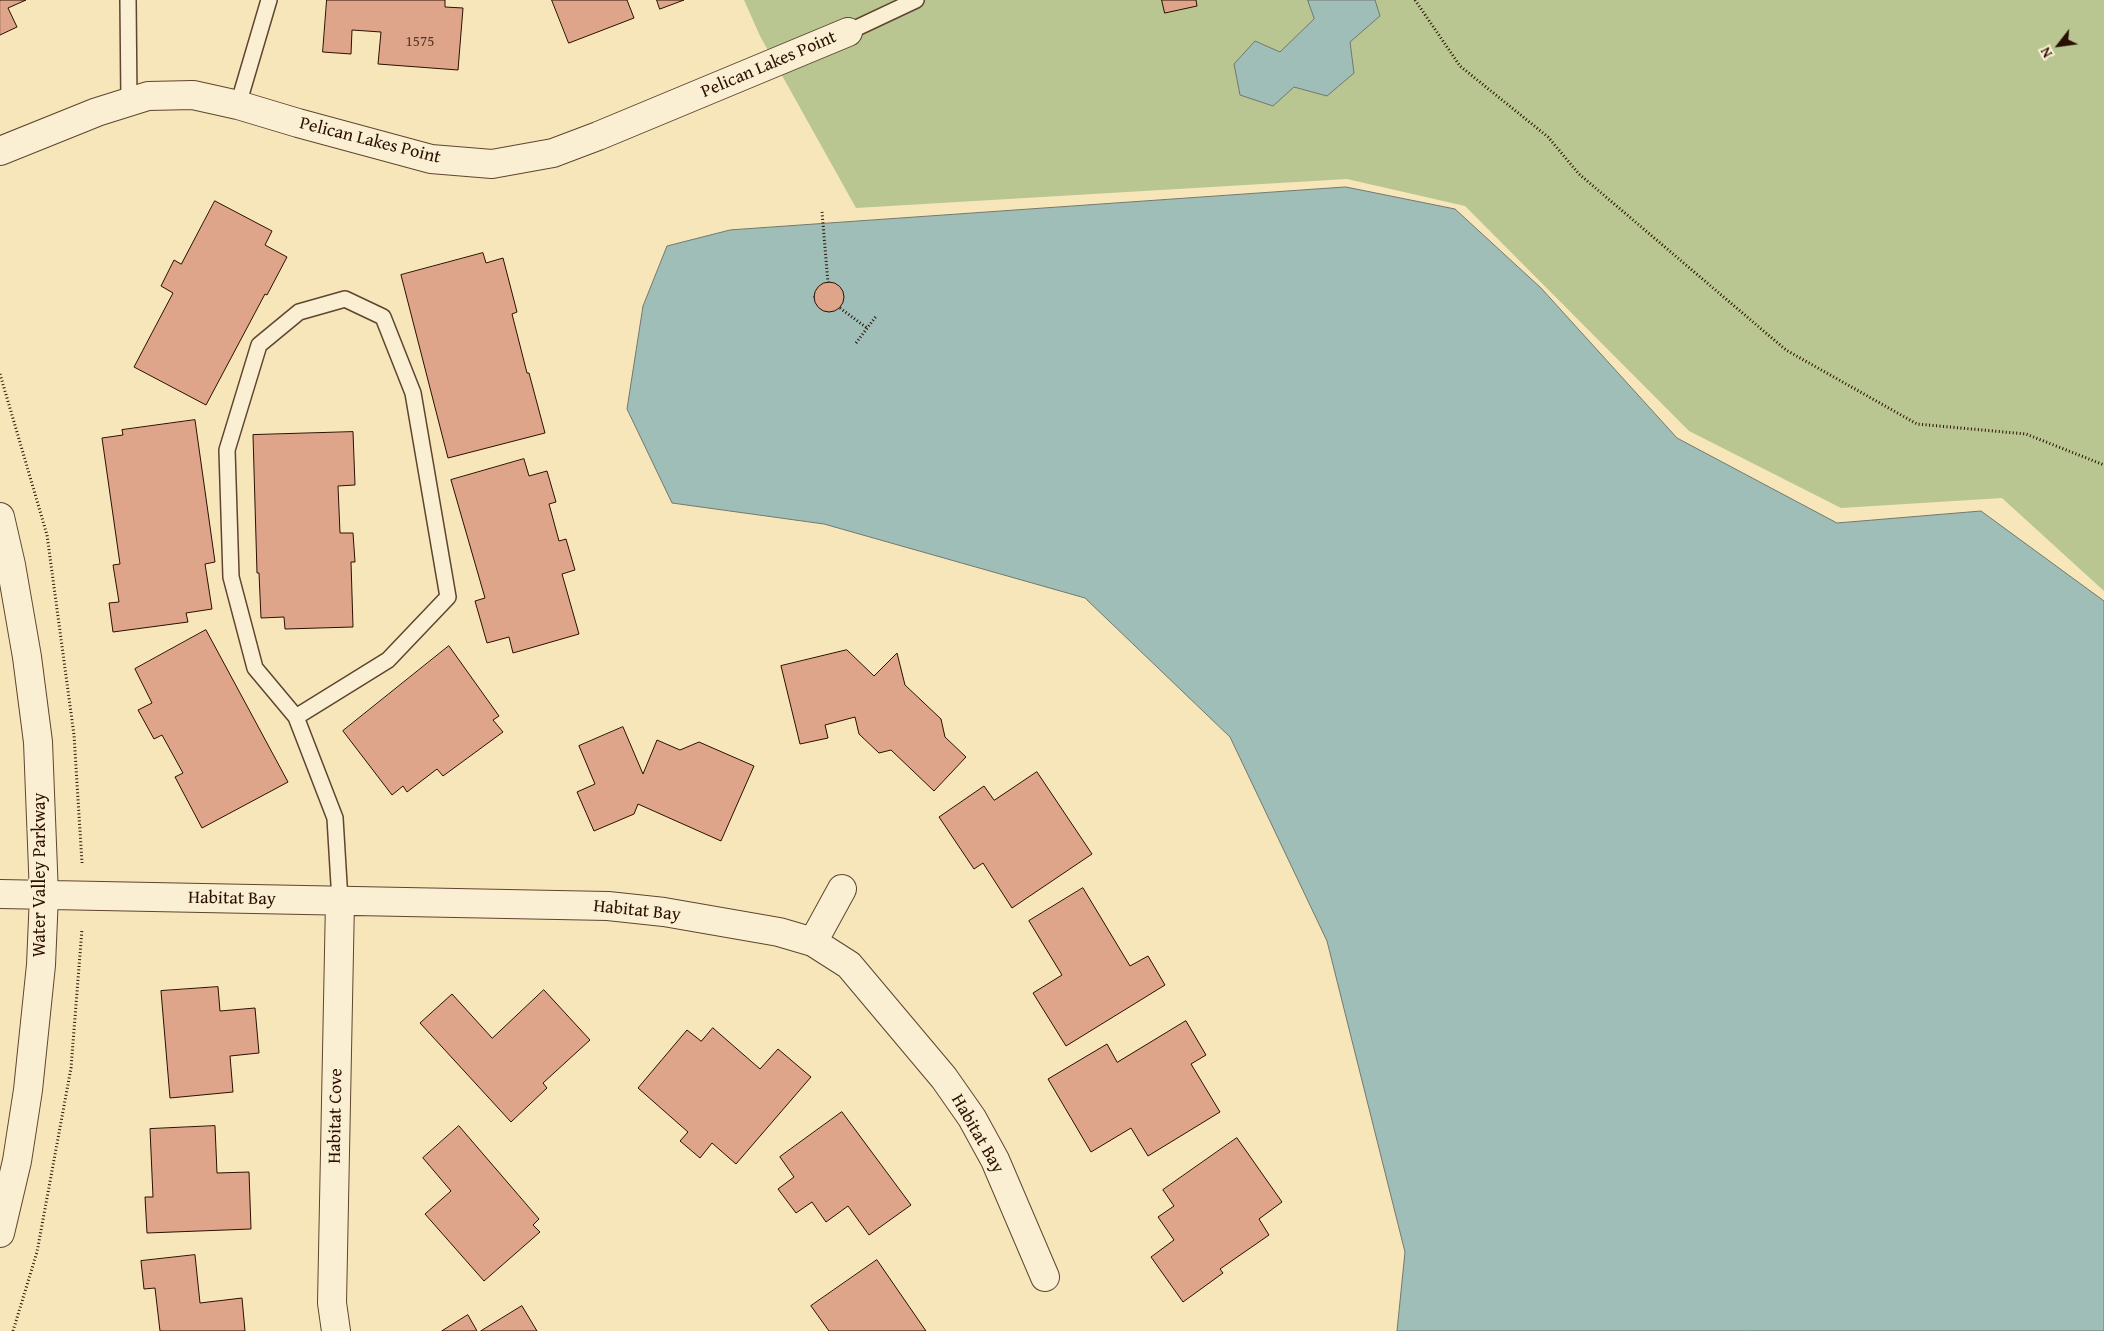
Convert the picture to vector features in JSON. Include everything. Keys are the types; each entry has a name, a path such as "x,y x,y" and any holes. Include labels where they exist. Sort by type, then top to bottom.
{"street":[{"name":"Pelican Lakes Point","path":"0,151 97,112 148,96 193,95 238,105 431,160 492,164 553,153 848,32"},
{"name":"Water Valley Parkway","path":"0,517 11,566 25,648 38,742 44,895 41,965 28,1090 17,1161 0,1233"},
{"path":"812,942 842,889"},
{"name":"Habitat Bay","path":"0,894 608,906 664,912 770,930 812,942 849,965 944,1078 972,1118 995,1160 1045,1277"},
{"name":"Habitat Cove","path":"336,1331 332,1304 340,901"}],"lane":[{"path":"128,0 129,102"},
{"path":"238,105 269,0"},
{"path":"848,32 916,0"},
{"path":"296,717 388,660 448,597 413,393 383,318 345,299 299,312 259,345 227,450 231,577 254,668 296,717 335,818 340,901"}],"path":[{"path":"1415,0 1460,66 1548,137 1579,174 1786,350 1917,424 2026,434 2104,464"},
{"path":"822,212 828,283"},
{"path":"840,308 867,328"},
{"path":"856,343 877,315"}],"green space":[{"path":"744,0 2104,0 2104,591 2002,498 1841,508 1689,431 1465,206 1347,179 856,208 760,36"}],"water":[{"path":"1308,0 1375,0 1380,16 1350,42 1354,73 1327,96 1294,87 1273,106 1240,95 1234,64 1255,41 1280,52 1314,19"},
{"path":"1346,187 1455,209 1541,288 1677,438 1837,523 1981,511 2104,601 2104,1331 1397,1331 1405,1252 1327,941 1230,737 1085,598 824,524 672,503 627,409 643,306 667,246 730,230"}],"building":[{"path":"0,0 26,0 8,8 17,27 0,35"},
{"path":"327,0 445,0 445,7 463,8 458,70 378,64 381,32 352,30 351,54 323,52"},
{"path":"552,0 627,0 634,18 569,43"},
{"path":"657,0 684,0 660,9"},
{"path":"1162,0 1196,0 1197,6 1165,13"},
{"path":"215,201 272,231 265,245 287,257 267,295 265,294 206,405 134,367 173,293 161,286 174,260 181,264"},
{"path":"483,253 486,263 503,258 517,312 512,314 545,433 448,458 401,275"},
{"path":"829,282 835,283 843,291 843,303 835,311 829,312 823,311 815,303 814,297 815,291 823,283"},
{"path":"195,420 215,562 205,564 212,609 186,613 188,622 113,632 109,603 119,602 113,565 120,564 102,438 123,435 122,430"},
{"path":"353,432 355,485 338,486 340,533 353,533 355,562 351,562 353,627 285,629 284,617 261,618 259,573 257,573 253,435"},
{"path":"524,459 529,476 547,471 556,502 549,504 559,541 566,539 575,570 562,574 579,634 513,653 509,637 487,643 475,601 485,598 451,480"},
{"path":"206,630 288,782 202,828 175,777 183,773 162,735 154,739 138,710 152,703 135,669"},
{"path":"449,646 499,716 493,720 503,732 443,776 437,769 407,792 403,786 392,795 343,731"},
{"path":"847,650 874,676 897,653 905,685 941,719 945,737 966,757 934,791 891,750 879,753 859,734 855,717 825,725 828,738 800,744 781,666"},
{"path":"623,727 643,774 657,740 680,750 699,742 754,766 721,841 638,804 634,814 594,831 577,792 595,784 579,746"},
{"path":"1037,772 1092,854 1012,908 983,863 974,869 939,817 984,786 994,800"},
{"path":"1083,888 1130,966 1148,956 1165,985 1066,1046 1033,993 1062,975 1029,921"},
{"path":"218,987 220,1011 255,1008 259,1053 230,1056 233,1092 170,1098 161,991"},
{"path":"544,990 590,1040 543,1083 547,1088 511,1122 420,1023 452,994 492,1038"},
{"path":"1186,1021 1206,1055 1191,1064 1220,1112 1148,1156 1131,1128 1091,1152 1048,1079 1107,1044 1117,1062"},
{"path":"713,1028 760,1069 778,1049 811,1077 736,1164 712,1143 700,1158 680,1141 688,1132 638,1088 687,1030 701,1041"},
{"path":"842,1112 911,1205 869,1235 848,1206 826,1222 812,1202 796,1213 778,1189 794,1177 780,1157"},
{"path":"215,1126 217,1173 249,1172 251,1229 147,1233 145,1197 153,1197 150,1129"},
{"path":"459,1126 539,1219 533,1225 540,1232 484,1281 425,1214 451,1191 423,1158"},
{"path":"1237,1138 1282,1202 1259,1219 1269,1235 1220,1269 1223,1273 1183,1302 1151,1257 1174,1240 1158,1217 1174,1206 1163,1190"},
{"path":"195,1255 200,1303 242,1298 245,1331 160,1331 155,1288 144,1289 141,1261"},
{"path":"877,1260 926,1331 829,1331 811,1306"},
{"path":"522,1306 537,1331 481,1331"},
{"path":"468,1315 477,1331 442,1331"}]}
